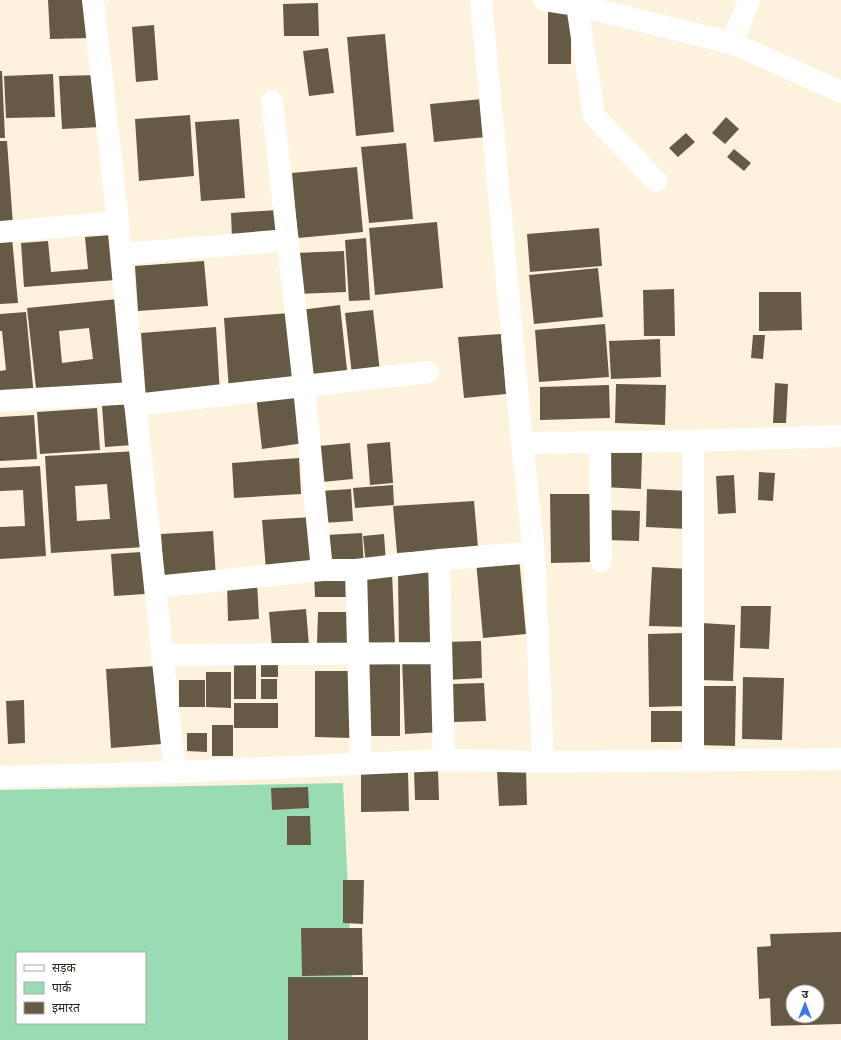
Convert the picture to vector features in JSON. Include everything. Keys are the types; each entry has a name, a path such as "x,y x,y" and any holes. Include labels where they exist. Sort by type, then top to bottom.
{"street":[{"path":"93,0 118,222 134,399 163,655 174,772"},
{"path":"481,0 522,444 534,552 543,762"},
{"path":"544,0 577,5 630,8 732,43 841,92"},
{"path":"732,43 749,0"},
{"path":"577,5 594,116 656,181"},
{"path":"272,101 304,387 322,570"},
{"path":"0,232 118,222"},
{"path":"121,254 288,240"},
{"path":"0,401 134,399 304,387 428,372"},
{"path":"522,444 600,441 693,441 841,436"},
{"path":"600,441 601,561"},
{"path":"693,441 693,761"},
{"path":"155,586 322,570 356,570 439,560 534,552"},
{"path":"439,560 440,654 444,760"},
{"path":"356,570 361,763"},
{"path":"163,655 359,653 440,654"},
{"path":"0,777 174,772 444,760 543,762 841,759"}],"green space":[{"path":"343,783 355,1040 0,1040 0,790"}],"building":[{"path":"48,0 89,0 90,38 50,39"},
{"path":"318,3 319,36 284,36 283,4"},
{"path":"548,6 571,6 571,64 548,64"},
{"path":"154,25 158,80 136,82 132,27"},
{"path":"385,34 394,132 356,136 347,37"},
{"path":"328,48 334,93 309,96 303,51"},
{"path":"0,71 2,71 5,138 0,138"},
{"path":"53,74 55,117 6,118 4,76"},
{"path":"99,75 101,127 62,129 59,76"},
{"path":"482,99 486,137 434,142 430,104"},
{"path":"190,115 194,176 139,181 135,119"},
{"path":"726,117 739,129 725,144 712,133"},
{"path":"239,119 245,198 201,201 195,122"},
{"path":"686,133 695,142 678,157 669,148"},
{"path":"0,141 7,141 13,225 0,226"},
{"path":"406,143 413,219 369,223 361,147"},
{"path":"734,149 751,163 744,171 727,157"},
{"path":"357,167 363,232 298,238 292,173"},
{"path":"277,210 279,235 232,238 231,213"},
{"path":"437,222 443,288 375,295 369,228"},
{"path":"599,228 602,266 530,272 527,234"},
{"path":"112,235 116,280 24,287 21,243 48,241 51,272 88,269 85,237"},
{"path":"12,238 18,303 0,304 0,239"},
{"path":"366,238 370,300 349,301 345,240"},
{"path":"344,251 346,292 297,294 295,253"},
{"path":"204,261 208,306 138,311 135,266"},
{"path":"598,268 603,317 534,324 529,275"},
{"path":"674,289 675,336 644,336 643,290"},
{"path":"759,292 801,292 802,330 759,331"},
{"path":"118,299 127,387 37,397 27,308","holes":["89,328 93,359 62,363 59,331"]},
{"path":"340,305 348,379 308,383 300,310"},
{"path":"373,310 380,372 352,375 345,313"},
{"path":"26,312 34,397 0,401 0,371 6,370 2,331 0,331 0,314"},
{"path":"290,313 295,386 229,391 224,318"},
{"path":"605,324 609,377 539,382 535,330"},
{"path":"216,327 220,394 146,399 141,333"},
{"path":"501,334 506,394 464,398 458,337"},
{"path":"753,335 765,335 763,359 751,358"},
{"path":"660,339 661,377 611,379 609,341"},
{"path":"775,383 788,384 786,423 773,423"},
{"path":"616,384 666,385 665,425 615,423"},
{"path":"609,385 610,418 540,420 540,387"},
{"path":"298,391 304,443 262,449 256,396"},
{"path":"130,403 133,445 105,447 102,405"},
{"path":"97,408 100,450 40,454 37,412"},
{"path":"34,415 37,459 0,461 0,417"},
{"path":"390,442 393,483 370,485 367,444"},
{"path":"350,443 353,479 322,482 319,446"},
{"path":"138,451 144,547 51,553 45,456","holes":["107,484 110,519 77,521 75,486"]},
{"path":"604,452 642,453 641,489 603,487"},
{"path":"299,458 301,494 234,498 232,463"},
{"path":"40,466 46,556 0,559 0,527 25,526 23,490 0,491 0,468"},
{"path":"759,472 775,473 773,501 758,500"},
{"path":"734,475 736,513 718,514 716,476"},
{"path":"393,485 394,505 355,508 353,488"},
{"path":"351,489 353,521 323,523 320,491"},
{"path":"647,489 689,491 688,529 646,527"},
{"path":"550,494 592,494 593,562 551,563"},
{"path":"474,501 478,547 397,553 393,506"},
{"path":"607,510 640,511 639,541 606,540"},
{"path":"313,517 316,566 266,570 262,520"},
{"path":"213,531 216,578 164,582 161,534"},
{"path":"362,533 364,566 329,569 326,535"},
{"path":"384,534 386,563 366,565 363,536"},
{"path":"142,552 145,594 114,596 111,554"},
{"path":"519,557 526,634 483,638 476,561"},
{"path":"652,567 690,569 688,627 649,626"},
{"path":"392,572 395,645 366,646 363,573"},
{"path":"398,572 430,572 431,649 399,649"},
{"path":"352,573 352,597 315,597 314,574"},
{"path":"257,582 259,619 228,621 227,583"},
{"path":"741,606 771,606 769,649 740,648"},
{"path":"306,609 309,646 272,648 269,612"},
{"path":"318,612 354,612 354,645 317,644"},
{"path":"701,623 735,625 733,681 699,680"},
{"path":"685,633 686,706 649,707 648,634"},
{"path":"481,641 482,678 446,680 444,642"},
{"path":"261,656 278,656 278,677 261,677"},
{"path":"439,657 442,732 405,734 402,659"},
{"path":"234,661 256,662 256,699 234,699"},
{"path":"368,661 400,661 400,736 368,736"},
{"path":"157,666 162,744 111,748 106,669"},
{"path":"315,671 352,671 352,738 315,737"},
{"path":"206,672 231,672 231,708 206,707"},
{"path":"743,677 784,678 782,740 742,739"},
{"path":"261,679 277,679 277,699 261,699"},
{"path":"179,680 205,680 205,707 179,707"},
{"path":"484,683 486,721 453,722 452,684"},
{"path":"699,686 736,686 735,746 698,745"},
{"path":"24,700 25,743 8,744 6,701"},
{"path":"234,703 278,703 278,728 234,728"},
{"path":"651,711 689,711 689,742 651,742"},
{"path":"212,725 233,725 233,756 212,756"},
{"path":"187,733 207,733 207,752 187,751"},
{"path":"526,769 527,805 499,806 497,771"},
{"path":"438,770 439,800 415,800 414,771"},
{"path":"408,771 409,811 361,812 361,773"},
{"path":"308,787 309,808 272,810 271,788"},
{"path":"287,816 310,816 311,845 287,845"},
{"path":"343,880 364,880 363,924 343,923"},
{"path":"301,928 362,928 363,975 302,976"},
{"path":"841,932 841,1024 771,1026 770,998 759,999 757,947 771,946 770,934"},
{"path":"288,977 368,977 368,1040 288,1040"}]}
